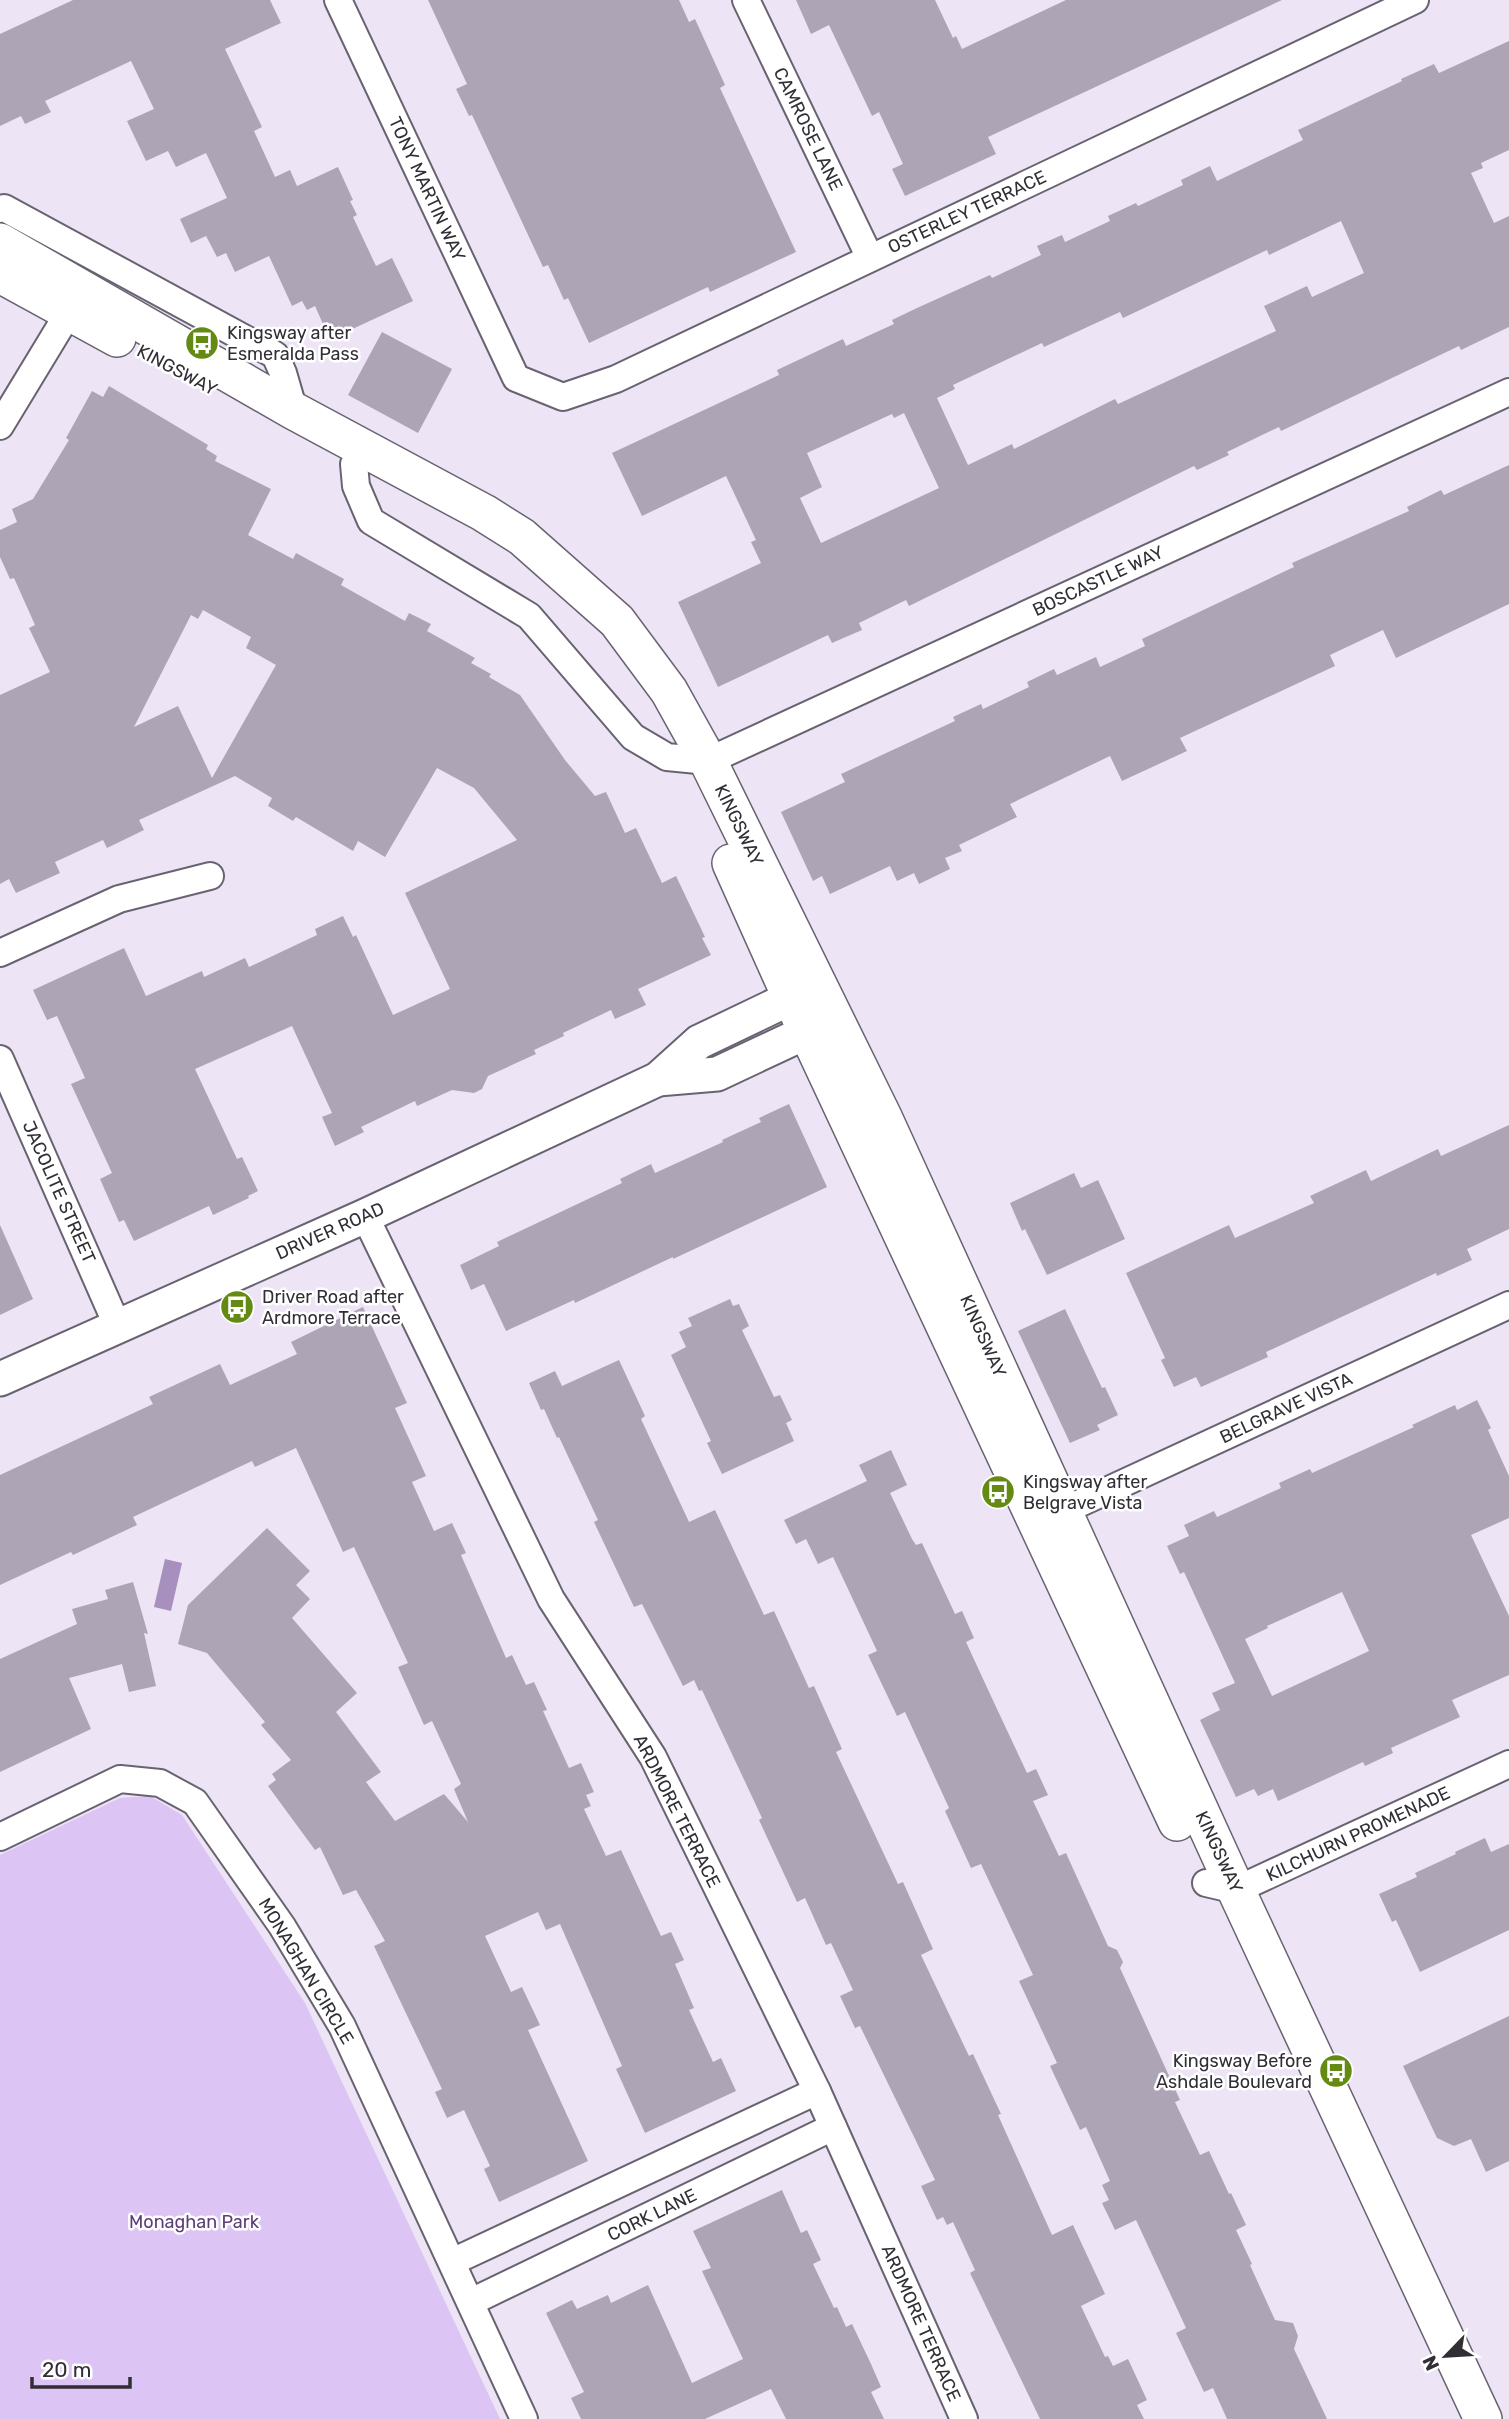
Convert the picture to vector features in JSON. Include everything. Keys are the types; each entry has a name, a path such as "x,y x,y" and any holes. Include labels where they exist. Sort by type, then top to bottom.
{"main road":[{"name":"KINGSWAY","path":"0,242 76,301 289,431 499,545 576,607 631,669 697,760"},
{"name":"KINGSWAY","path":"0,274 76,301 294,411 484,513 522,537 617,621 670,691 697,760 1221,1886 1483,2419"},
{"name":"KINGSWAY","path":"821,1025 883,1117 1063,1511 1221,1886 1457,2419"}],"street":[{"name":"TONY MARTIN WAY","path":"338,0 516,377"},
{"name":"CAMROSE LANE","path":"746,0 870,258"},
{"name":"OSTERLEY TERRACE","path":"516,377 563,397 616,379 1415,0"},
{"path":"0,209 4,208 275,355 294,411"},
{"path":"0,426 76,301"},
{"name":"BOSCASTLE WAY","path":"697,760 1509,392"},
{"path":"0,953 119,899 210,876"},
{"name":"DRIVER ROAD","path":"0,1379 365,1216 658,1079 699,1042 805,992"},
{"name":"DRIVER ROAD","path":"658,1079 717,1074 821,1025"},
{"name":"JACOLITE STREET","path":"0,1059 117,1325"},
{"name":"ARDMORE TERRACE","path":"365,1216 551,1599 653,1757 817,2091 964,2419"},
{"name":"BELGRAVE VISTA","path":"1063,1511 1509,1305"},
{"name":"KILCHURN PROMENADE","path":"1221,1886 1509,1764"},
{"name":"MONAGHAN CIRCLE","path":"0,1837 120,1779 160,1783 195,1802 282,1926 342,2026 524,2419"},
{"path":"452,2262 817,2091"},
{"name":"CORK LANE","path":"471,2302 833,2127"}],"green space":[{"name":"Monaghan Park","path":"150,1796 182,1815 305,2003 500,2419 0,2419 0,1855 120,1798"}],"shaded area":[{"path":"165,1559 182,1563 171,1611 154,1607"}],"building":[{"path":"73,0 270,0 281,23 225,49 262,127 254,131 275,177 290,170 297,186 338,167 353,200 350,201 357,215 353,217 376,266 392,258 413,301 335,337 328,322 323,324 315,306 307,310 302,301 292,306 269,256 235,272 226,253 217,257 206,236 191,243 180,219 227,198 206,153 176,167 168,151 146,161 127,121 154,109 131,61 45,101 51,112 25,124 21,116 0,126 0,34"},
{"path":"428,0 679,0 689,22 695,19 725,85 720,88 796,252 710,292 708,287 589,343 568,298 564,300 548,265 543,267 472,115 469,116 456,89 467,84"},
{"path":"796,0 935,0 953,38 956,36 962,49 1066,0 1282,0 988,137 996,154 905,196 892,169 903,164 879,112 872,116 829,25 811,34"},
{"path":"1509,41 1509,150 1481,163 1483,168 1471,173 1494,223 1509,216 1509,327 1461,350 1459,346 1281,431 1279,427 1197,470 1194,466 909,606 906,600 859,623 862,630 832,643 828,635 718,687 678,602 761,563 751,542 756,540 726,476 642,516 612,453 779,375 777,370 843,339 846,346 894,324 892,320 917,308 1041,255 1037,246 1062,235 1065,242 1110,221 1108,216 1136,203 1138,206 1183,185 1181,180 1210,166 1217,181 1303,140 1298,130 1402,81 1401,79 1434,64 1439,73","holes":["1341,221 1364,273 1312,297 1307,286 1264,306 1276,331 1118,404 1115,399 1014,449 1012,444 968,465 937,398 955,389 953,385 1042,343 1044,347 1120,312 1123,318 1267,250 1269,255","904,413 939,488 821,543 800,498 822,487 807,453 892,414 894,418"]},
{"path":"382,332 452,369 418,433 348,395"},
{"path":"109,386 208,445 206,449 217,456 215,461 271,489 248,535 293,559 296,553 344,579 341,585 405,621 409,613 431,624 427,631 475,658 471,663 520,695 565,760 595,796 606,792 625,833 636,828 662,883 676,876 711,955 638,989 646,1005 615,1019 611,1010 563,1033 564,1036 534,1050 536,1054 488,1076 482,1089 474,1093 452,1090 417,1106 415,1101 361,1127 364,1132 335,1146 322,1117 332,1113 292,1026 195,1069 237,1159 242,1157 258,1191 213,1215 209,1206 134,1241 124,1220 119,1222 100,1179 112,1173 71,1084 85,1078 57,1016 47,1020 33,990 124,948 146,996 202,971 204,977 245,958 249,967 317,935 315,929 343,916 353,937 356,935 393,1015 450,989 405,893 517,840 474,788 437,768 385,857 358,841 353,851 296,817 293,821 268,806 272,798 235,776 139,820 144,830 107,848 103,840 55,862 60,873 16,893 9,879 0,884 0,695 50,672 29,628 35,625 14,578 10,579 0,557 0,530 17,522 12,509 33,499 69,440 66,438 92,391 103,397","holes":["203,610 251,637 246,648 276,665 212,778 178,706 134,727 191,615 198,619"]},
{"path":"1509,465 1509,604 1396,658 1383,630 1330,655 1335,666 1180,738 1187,751 1122,781 1110,756 1010,804 1017,817 959,845 962,851 945,858 950,869 919,884 914,873 897,881 890,866 830,894 822,876 813,881 781,812 845,782 841,774 955,721 953,717 981,704 983,709 1029,687 1027,682 1054,669 1057,675 1096,657 1100,667 1145,646 1142,639 1294,567 1292,563 1409,511 1407,507 1441,490 1444,495"},
{"path":"789,1104 827,1187 575,1303 574,1300 506,1331 484,1284 471,1290 460,1265 499,1246 497,1242 622,1183 620,1179 651,1164 655,1173 723,1142 722,1140 761,1122 759,1118"},
{"path":"1509,1125 1509,1229 1467,1249 1472,1260 1437,1276 1436,1273 1266,1352 1268,1357 1201,1387 1196,1377 1174,1387 1161,1360 1165,1358 1126,1273 1229,1225 1235,1238 1314,1203 1310,1196 1366,1170 1371,1181 1438,1149 1441,1156"},
{"path":"1074,1173 1081,1188 1098,1180 1125,1239 1047,1275 1025,1229 1022,1231 1010,1203"},
{"path":"0,1225 33,1299 0,1315"},
{"path":"730,1299 733,1306 739,1304 749,1326 742,1330 774,1397 780,1395 792,1420 786,1423 794,1441 722,1474 707,1443 711,1441 671,1355 686,1347 679,1332 692,1326 688,1318"},
{"path":"363,1307 407,1403 395,1408 426,1476 412,1482 434,1531 452,1523 466,1553 461,1555 506,1658 512,1655 526,1685 534,1682 547,1710 543,1711 569,1768 581,1763 594,1792 586,1795 591,1806 584,1809 606,1856 621,1850 661,1936 671,1932 684,1960 675,1964 694,2008 689,2010 713,2062 721,2058 736,2091 645,2133 616,2069 622,2066 560,1924 546,1930 538,1912 485,1936 511,1992 522,1987 540,2025 528,2030 588,2161 499,2202 484,2169 490,2166 464,2110 447,2118 435,2092 442,2089 374,1946 385,1941 356,1890 343,1895 320,1847 315,1850 268,1786 276,1780 272,1774 291,1760 261,1725 265,1722 207,1653 178,1644 188,1605 267,1528 310,1571 296,1585 310,1599 292,1618 357,1693 336,1712 381,1772 366,1782 395,1821 444,1794 468,1822 454,1789 461,1784 432,1721 424,1725 398,1667 408,1663 354,1547 343,1552 296,1448 255,1467 252,1461 133,1517 137,1525 0,1585 0,1475 153,1404 149,1397 220,1364 230,1385 297,1354 291,1342"},
{"path":"1065,1309 1102,1388 1105,1387 1118,1415 1097,1425 1100,1430 1070,1443 1018,1331"},
{"path":"619,1360 645,1416 641,1419 689,1522 715,1510 764,1615 774,1611 809,1688 814,1686 842,1749 836,1752 898,1884 903,1882 933,1949 921,1955 969,2056 973,2054 1052,2235 1073,2225 1105,2294 1081,2306 1105,2357 1108,2356 1113,2366 1128,2359 1147,2400 1137,2405 1144,2419 1040,2419 970,2273 975,2270 953,2222 947,2225 943,2217 937,2220 921,2186 935,2180 860,2026 855,2028 840,1996 853,1990 831,1943 826,1945 805,1898 797,1902 759,1820 762,1818 702,1690 699,1691 694,1680 683,1686 642,1604 634,1607 594,1522 598,1520 559,1437 557,1438 544,1409 541,1410 529,1383 555,1371 562,1386"},
{"path":"1477,1400 1509,1476 1509,1518 1471,1535 1509,1616 1509,1675 1452,1700 1460,1717 1391,1748 1393,1753 1365,1766 1363,1762 1278,1801 1273,1789 1258,1796 1254,1789 1236,1797 1200,1720 1220,1710 1212,1693 1235,1683 1184,1572 1180,1574 1167,1546 1189,1536 1184,1525 1214,1511 1217,1517 1281,1488 1279,1483 1310,1469 1312,1473 1414,1427 1412,1425 1455,1405 1457,1410","holes":["1342,1592 1369,1651 1272,1696 1245,1639 1268,1628 1267,1626"]},
{"path":"891,1450 907,1485 890,1493 912,1539 916,1545 922,1543 955,1614 962,1611 974,1638 966,1642 990,1694 1027,1773 1036,1769 1048,1795 1033,1801 1059,1856 1066,1853 1108,1946 1117,1950 1123,1962 1120,1968 1180,2100 1175,2102 1200,2155 1209,2151 1229,2194 1231,2193 1246,2225 1236,2230 1252,2264 1250,2265 1275,2320 1293,2323 1298,2336 1294,2349 1327,2419 1227,2419 1213,2388 1204,2392 1176,2333 1186,2328 1136,2220 1115,2230 1102,2203 1109,2200 1102,2185 1110,2181 1086,2127 1080,2130 1050,2066 1057,2063 1019,1981 1033,1975 981,1864 971,1868 945,1811 949,1808 905,1712 897,1716 868,1655 877,1651 833,1557 818,1564 806,1539 796,1544 784,1520 867,1481 859,1465"},
{"path":"133,1582 148,1634 144,1633 156,1686 129,1692 122,1664 69,1678 91,1729 0,1772 0,1659 77,1624 72,1609 108,1599 105,1590"},
{"path":"1485,1838 1491,1852 1509,1844 1509,1930 1420,1972 1396,1920 1392,1922 1379,1894 1417,1877 1415,1873"},
{"path":"1509,2016 1509,2161 1486,2172 1471,2139 1454,2146 1437,2138 1403,2066"},
{"path":"782,2190 801,2233 807,2230 821,2260 813,2264 834,2308 837,2307 846,2327 852,2324 871,2364 881,2387 871,2392 884,2419 786,2419 771,2389 705,2419 581,2419 571,2398 584,2392 546,2313 572,2300 577,2309 608,2295 611,2303 648,2285 692,2383 743,2359 702,2271 711,2268 693,2231"}],"place":[{"name":"Kingsway after Esmeralda Pass","path":"202,343"},
{"name":"Driver Road after Ardmore Terrace","path":"237,1307"},
{"name":"Kingsway after Belgrave Vista","path":"998,1492"},
{"name":"Kingsway Before Ashdale Boulevard","path":"1336,2071"}]}
